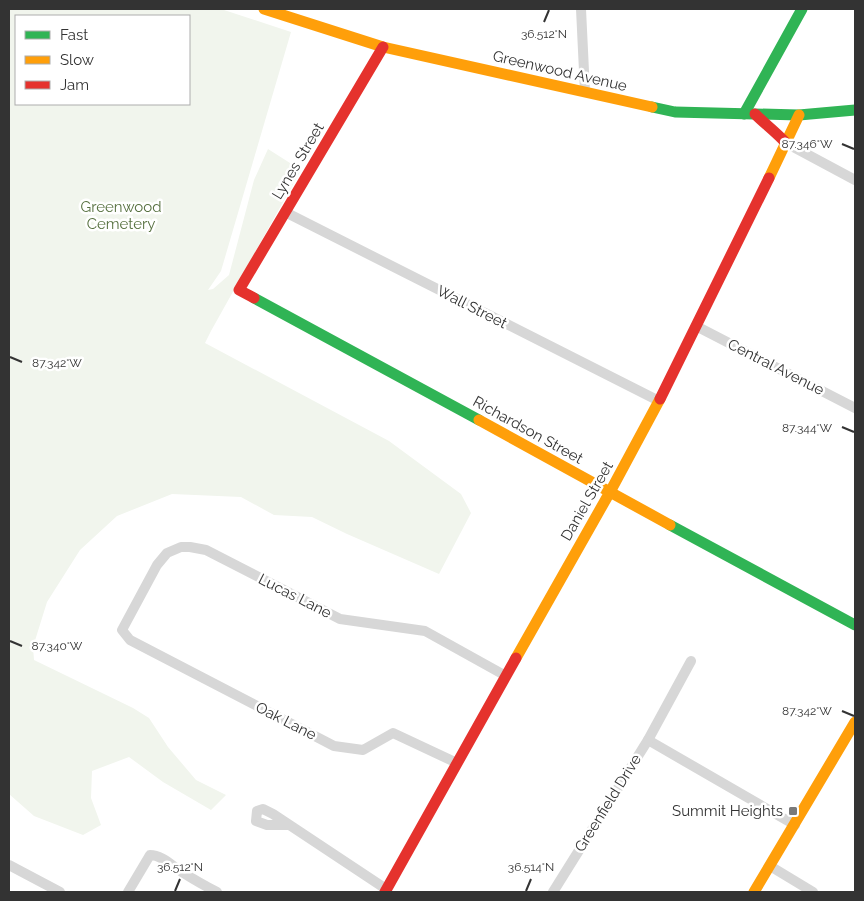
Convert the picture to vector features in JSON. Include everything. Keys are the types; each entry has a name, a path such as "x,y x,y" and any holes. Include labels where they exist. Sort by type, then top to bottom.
{"street":[{"name":"Greenwood Avenue","path":"264,9 383,47 675,112 799,115 855,110"},
{"path":"581,9 586,92"},
{"path":"802,9 750,114 775,131 786,143 855,180"},
{"name":"Lynes Street","path":"239,290 383,47"},
{"name":"Daniel Street","path":"385,891 610,492 659,401 799,115"},
{"name":"Wall Street","path":"285,212 659,401"},
{"name":"Richardson Street","path":"239,290 855,625"},
{"name":"Central Avenue","path":"696,326 855,408"},
{"name":"Lucas Lane","path":"122,630 157,565 167,554 181,547 190,547 206,550 340,619 425,631 506,676"},
{"name":"Oak Lane","path":"122,630 130,640 334,746 363,750 393,733 457,763"},
{"name":"Greenfield Drive","path":"553,892 648,740 691,661"},
{"path":"754,892 855,722"},
{"name":"Greenfield Drive","path":"648,740 795,825"},
{"path":"289,825 385,891"},
{"path":"128,892 150,855 156,855 217,892"},
{"path":"9,865 60,892"},
{"path":"770,866 813,892"}],"green space":[{"name":"Greenwood Cemetery","path":"9,9 221,9 291,32 221,271 208,290 213,289 229,275 254,180 268,149 301,170 205,343 389,441 461,494 471,513 439,574 312,517 274,515 241,497 172,494 117,516 80,550 47,602 33,647 34,660 133,708 149,718 168,747 196,780 226,795 211,810 163,782 129,757 92,771 91,798 101,825 83,835 34,816 9,794"}],"traffic: fast":[{"path":"744,114 802,9"},
{"path":"652,107 675,112 799,115 855,110"},
{"path":"254,298 479,420"},
{"path":"670,525 855,625"}],"traffic: slow":[{"path":"264,9 383,47 652,107"},
{"path":"769,178 799,115"},
{"path":"516,658 660,399"},
{"path":"479,420 670,525"},
{"path":"754,892 855,722"}],"traffic: jam":[{"path":"254,298 239,290 383,47"},
{"path":"755,114 786,143"},
{"path":"660,399 769,178"},
{"path":"385,892 516,658"}],"place":[{"name":"Summit Heights","path":"793,811"}]}
